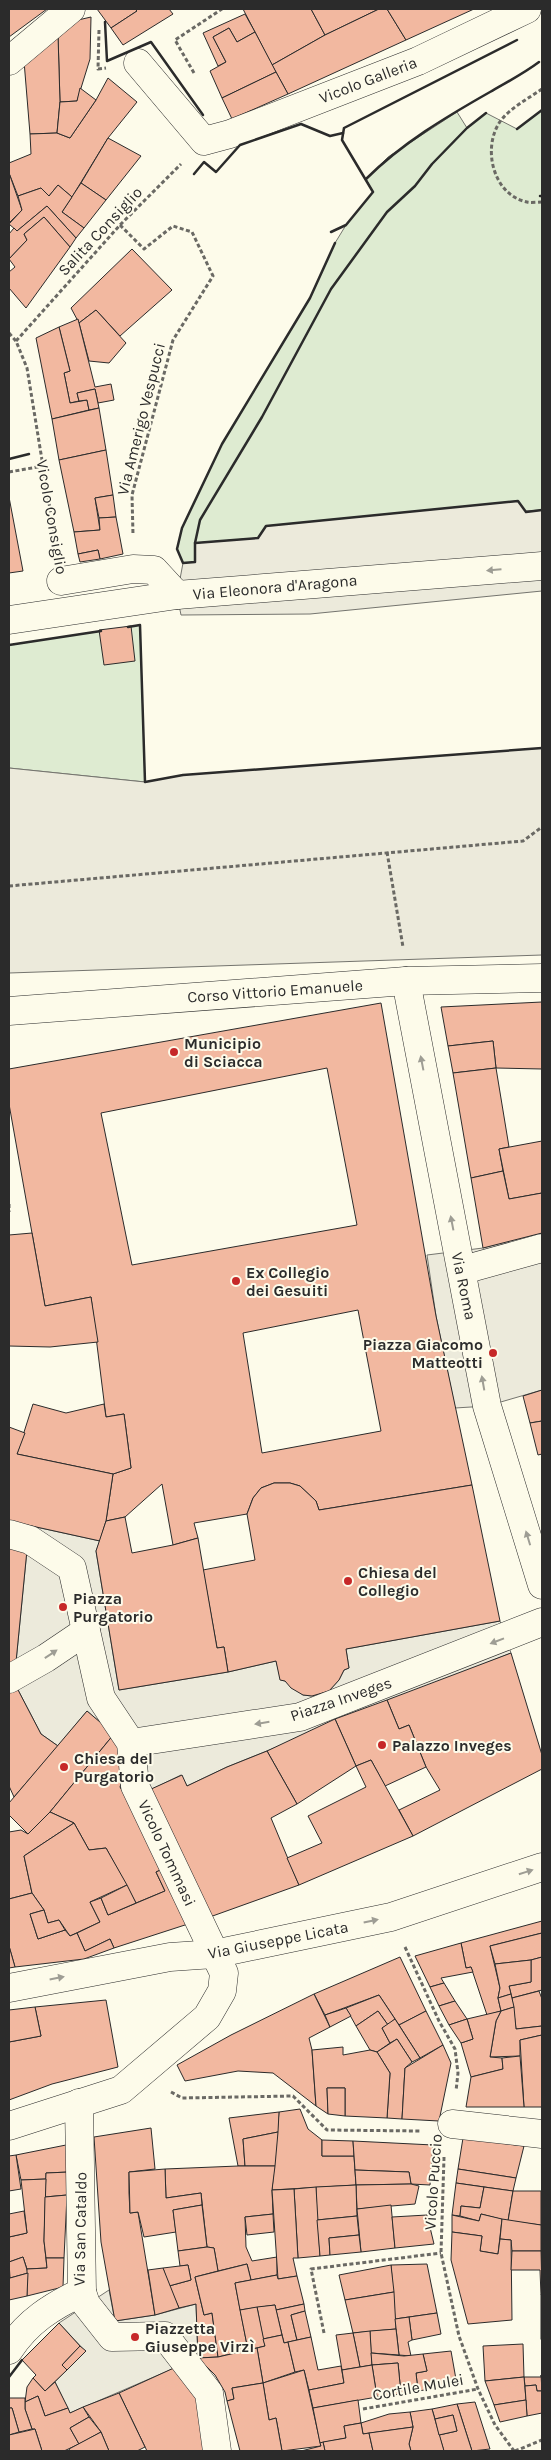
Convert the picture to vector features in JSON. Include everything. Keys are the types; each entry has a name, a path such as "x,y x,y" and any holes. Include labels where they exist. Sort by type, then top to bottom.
{"street":[{"path":"9,61 71,9"},
{"name":"Vicolo Galleria","path":"204,141 230,134 418,60 527,9"},
{"path":"138,63 204,141"},
{"name":"Via Eleonora d'Aragona","path":"9,620 177,595 542,566"},
{"name":"Vicolo Consiglio","path":"62,581 133,569 154,570 177,595"},
{"name":"Corso Vittorio Emanuele","path":"9,1011 406,981 542,978"},
{"name":"Via Roma","path":"406,981 457,1250 463,1270 487,1406 542,1585"},
{"path":"463,1270 542,1248"},
{"path":"12,1677 46,1658 86,1631 72,1568 19,1537"},
{"name":"Piazza Inveges","path":"131,1743 300,1717 542,1622"},
{"name":"Vicolo Tommasi","path":"9,2126 121,2090 206,2017 222,1991 224,1973 135,1786 131,1743 101,1698 86,1631"},
{"name":"Via Giuseppe Licata","path":"9,1988 170,1957 214,1954 391,1917 542,1867"},
{"name":"Via San Cataldo","path":"9,2350 17,2338 35,2320 55,2305 82,2292 79,2103"},
{"path":"449,2128 542,2134"},
{"path":"82,2292 86,2304 112,2337 165,2336 209,2393 217,2451"}],"path":[{"path":"195,74 175,40 222,9"},
{"path":"98,24 98,68"},
{"path":"542,89 502,119 491,142 494,171 501,184 513,195 527,202 542,202"},
{"name":"Salita Consiglio","path":"16,341 120,225 204,141"},
{"name":"Via Amerigo Vespucci","path":"120,225 144,249 173,226 192,232 212,276 173,340 132,495 133,569"},
{"name":"Vicolo Consiglio","path":"9,333 16,341 27,368 62,581"},
{"path":"9,472 43,466"},
{"path":"9,886 522,841 542,827"},
{"path":"387,852 405,961 406,981"},
{"path":"9,1204 9,1212"},
{"name":"Vicolo Puccio","path":"391,1917 439,2021 456,2049 458,2073 449,2128 441,2253 459,2336 478,2389 495,2425 514,2451"},
{"path":"140,2073 182,2098 293,2096 327,2130 449,2128"},
{"path":"324,2332 311,2269 441,2253"},
{"name":"Cortile Mulei","path":"363,2409 478,2389"},
{"path":"514,2451 542,2440"}],"green space":[{"path":"542,110 542,510 266,526 258,538 195,543 195,562 183,563 177,549 182,528 222,444 310,298 335,243 346,225 373,192 366,179 388,157 457,112 467,128 486,113 517,129"},
{"path":"140,625 145,782 9,768 9,645"}],"shaded area":[{"path":"518,501 526,512 542,510 542,591 310,614 181,615 177,595 183,563 195,562 195,543 258,538 266,526"},
{"path":"542,748 542,955 9,973 9,768 145,782 183,775"},
{"name":"Piazza Giacomo Matteotti","path":"542,1232 542,1390 487,1406 455,1408 436,1316 427,1255 483,1248"},
{"path":"36,1527 100,1541 96,1551 119,1690 228,1672 276,1661 281,1680 303,1695 312,1696 329,1691 339,1680 344,1670 349,1668 346,1649 500,1621 511,1653 227,1767 187,1786 181,1775 128,1801 120,1787 114,1734 87,1711 58,1746 41,1734 17,1688 16,1662 27,1550"},
{"name":"Piazzetta Giuseppe Virzì","path":"109,2290 115,2321 155,2315 196,2304 198,2358 70,2413 55,2382 85,2351 59,2323"}],"building":[{"path":"9,9 47,9 9,37"},
{"path":"97,9 135,9 137,11 111,28"},
{"path":"135,9 169,9 173,14 123,45 111,28 137,11"},
{"path":"243,9 311,9 325,35 272,65"},
{"path":"311,9 379,9 325,35"},
{"path":"379,9 387,9 406,40 288,94 272,65 325,35"},
{"path":"387,9 474,9 406,40"},
{"path":"245,14 255,32 237,42 229,28 213,37 226,62 218,66 203,33"},
{"path":"91,17 90,59 77,101 60,102 58,35 78,20"},
{"path":"229,28 237,42 255,32 276,72 222,98 210,71 226,62 213,37"},
{"path":"58,35 60,102 57,133 30,134 24,61"},
{"path":"276,72 288,94 232,119 222,98"},
{"path":"108,78 137,102 108,138 72,197 58,185 49,196 41,188 18,196 9,173 9,163 31,154 30,134 57,133 70,138 96,100"},
{"path":"80,88 96,100 70,138 57,133 60,102 77,101"},
{"path":"108,138 141,156 106,200 81,183"},
{"path":"9,173 22,210 9,223"},
{"path":"81,183 106,200 84,228 62,212"},
{"path":"58,185 72,197 62,212 84,228 76,238 47,206 17,231 9,224 22,210 18,196 41,188 49,196"},
{"path":"47,206 76,238 70,247 44,217 24,234 27,240 9,259 9,234 14,228 17,231"},
{"path":"44,217 70,247 26,308 9,288 9,272 15,267 9,259 27,240 24,234"},
{"path":"132,249 172,290 120,336 96,310 79,323 71,308"},
{"path":"96,310 126,343 109,363 89,361 79,323"},
{"path":"78,319 95,387 111,384 114,400 98,403 95,389 77,393 79,401 70,403 64,373 70,371 59,327"},
{"path":"59,327 70,371 64,373 70,403 87,400 89,410 52,419 36,338"},
{"path":"95,389 99,408 89,410 87,400 79,401 77,393"},
{"path":"99,408 106,450 59,460 52,419"},
{"path":"106,450 113,495 95,498 100,530 74,532 59,460"},
{"path":"113,495 116,517 99,518 95,498"},
{"path":"9,497 23,571 9,573"},
{"path":"116,517 123,554 100,559 98,550 78,554 74,532 100,530 99,518"},
{"path":"98,550 100,559 80,562 78,554"},
{"path":"131,626 135,661 104,665 99,630"},
{"path":"542,1002 542,1069 496,1068 493,1041 448,1046 441,1007"},
{"name":"Ex Collegio dei Gesuiti","path":"381,1003 436,1316 472,1485 319,1510 316,1501 300,1486 290,1483 274,1483 261,1488 253,1498 247,1514 194,1523 198,1538 173,1545 162,1484 125,1517 106,1521 113,1474 131,1468 124,1414 106,1417 91,1297 45,1306 9,1104 9,1069","holes":["327,1068 357,1225 132,1265 101,1113","358,1310 381,1431 262,1453 243,1333"]},
{"path":"493,1041 496,1068 453,1073 448,1046"},
{"path":"496,1068 509,1147 499,1149 503,1171 471,1178 453,1073"},
{"path":"542,1141 542,1193 509,1199 499,1149"},
{"path":"503,1171 509,1199 542,1193 542,1233 483,1248 471,1178"},
{"path":"32,1233 45,1306 91,1297 98,1342 50,1347 9,1346 9,1235"},
{"path":"542,1390 542,1421 530,1423 523,1396"},
{"path":"33,1404 66,1413 104,1404 106,1417 124,1414 131,1468 113,1474 17,1454"},
{"path":"542,1421 542,1454 538,1455 530,1423"},
{"path":"9,1427 25,1433 17,1454 113,1474 106,1521 100,1541 9,1521"},
{"name":"Chiesa del Collegio","path":"274,1483 290,1483 300,1486 316,1501 319,1510 472,1485 500,1621 346,1649 349,1668 344,1670 339,1680 329,1691 312,1696 303,1695 291,1688 285,1681 280,1680 276,1661 228,1672 224,1647 217,1648 203,1570 255,1560 247,1514 253,1498 261,1488"},
{"path":"125,1517 132,1553 198,1538 217,1648 224,1647 228,1672 119,1690 96,1551 106,1521"},
{"path":"9,1546 27,1550 16,1662 9,1665"},
{"path":"511,1653 542,1755 542,1769 413,1836 399,1810 440,1790 426,1767 409,1725 399,1729 387,1700"},
{"path":"17,1688 41,1734 58,1746 14,1797 9,1786 9,1692"},
{"name":"Palazzo Inveges","path":"387,1700 399,1729 409,1725 426,1767 385,1786 371,1760 356,1766 335,1719"},
{"name":"Chiesa del Purgatorio","path":"87,1711 114,1734 50,1812 28,1834 9,1815 9,1803"},
{"path":"335,1719 356,1766 297,1804 267,1751"},
{"path":"114,1734 125,1770 120,1787 165,1868 156,1872 165,1891 136,1903 106,1848 89,1850 74,1823 50,1812"},
{"path":"267,1751 297,1804 271,1818 299,1885 207,1918 149,1790 182,1775 187,1786"},
{"path":"371,1760 413,1836 299,1885 287,1858 322,1843 308,1816 366,1787 356,1766"},
{"path":"50,1812 74,1823 24,1856 32,1893 9,1899 9,1832 21,1830 28,1834"},
{"path":"74,1823 89,1850 106,1848 127,1885 90,1902 100,1922 70,1936 59,1920 48,1923 44,1910 32,1893 24,1856"},
{"path":"165,1868 188,1924 114,1948 110,1939 85,1951 77,1933 100,1922 90,1902 101,1898 108,1915 165,1891 156,1872"},
{"path":"127,1885 136,1903 108,1915 101,1898"},
{"path":"32,1893 44,1910 30,1914 38,1939 65,1930 70,1936 77,1933 85,1951 110,1939 114,1948 84,1959 15,1967 9,1946 9,1899"},
{"path":"44,1910 48,1923 59,1920 65,1930 38,1939 30,1914"},
{"path":"542,1921 542,1933 490,1946 500,1988 498,1998 501,2011 487,2015 471,1967 466,1968 461,1943"},
{"path":"542,1933 542,1957 495,1964 490,1946"},
{"path":"461,1943 466,1968 471,1967 473,1972 441,1978 444,1983 430,1987 415,1956"},
{"path":"9,1946 15,1967 9,1968"},
{"path":"400,1957 426,2011 399,2025 379,1995 325,2015 314,1994"},
{"path":"542,1957 542,1990 512,1998 509,1986 531,1982 531,1960"},
{"path":"531,1960 531,1982 509,1986 511,1994 498,1998 500,1988 495,1964"},
{"path":"444,1983 455,2001 439,2006 430,1987"},
{"path":"539,1991 542,1999 542,2026 516,2029 512,1998"},
{"path":"314,1994 330,2027 309,2038 312,2050 316,2106 273,2073 238,2071 185,2081 177,2065 231,2035"},
{"path":"511,1994 514,2007 501,2011 498,1998"},
{"path":"379,1995 395,2019 388,2025 378,2011 356,2026 346,2008"},
{"path":"106,2000 118,2067 52,2084 9,2100 9,2042 41,2036 35,2007"},
{"path":"455,2001 467,2019 449,2025 439,2006"},
{"path":"35,2007 41,2036 9,2042 9,2010"},
{"path":"514,2007 516,2029 542,2026 542,2035 520,2040 520,2056 490,2057 496,2021 501,2011"},
{"path":"346,2008 351,2016 330,2027 325,2015"},
{"path":"378,2011 388,2025 382,2028 390,2043 377,2052 370,2050 356,2026"},
{"path":"426,2011 443,2045 420,2058 399,2025"},
{"path":"501,2011 496,2021 490,2057 502,2058 503,2069 471,2077 461,2043 473,2039 467,2019"},
{"path":"395,2019 420,2058 412,2062 397,2039 390,2043 382,2028"},
{"path":"467,2019 473,2039 461,2043 449,2025"},
{"path":"542,2035 542,2107 524,2107 520,2040"},
{"path":"397,2039 412,2062 405,2068 402,2119 387,2118 390,2073 377,2052"},
{"path":"443,2045 451,2063 439,2121 402,2119 405,2068"},
{"path":"343,2047 343,2055 370,2050 377,2052 390,2073 387,2118 345,2116 345,2088 327,2088 328,2114 316,2106 312,2050"},
{"path":"520,2056 524,2107 466,2107 471,2077 503,2069 502,2058"},
{"path":"327,2088 345,2088 345,2116 328,2114"},
{"path":"300,2109 308,2129 322,2140 322,2156 354,2156 356,2185 272,2190 279,2112"},
{"path":"279,2112 278,2132 243,2139 245,2166 238,2166 229,2118"},
{"path":"151,2128 155,2169 129,2172 129,2193 130,2213 138,2212 155,2315 115,2321 101,2242 94,2137"},
{"path":"278,2132 275,2166 245,2166 243,2139"},
{"path":"463,2138 524,2146 516,2178 458,2169"},
{"path":"322,2140 353,2141 354,2156 322,2156"},
{"path":"353,2141 433,2145 430,2185 411,2184 409,2172 355,2170"},
{"path":"71,2144 69,2172 46,2173 46,2179 21,2180 16,2155"},
{"path":"16,2155 21,2189 9,2191 9,2156"},
{"path":"275,2166 272,2190 273,2214 245,2217 246,2247 252,2261 277,2257 277,2275 251,2280 247,2264 218,2271 214,2248 207,2247 201,2193 166,2198 165,2169"},
{"path":"165,2169 166,2198 201,2193 202,2205 173,2210 176,2232 144,2237 138,2212 130,2213 129,2172"},
{"path":"458,2169 516,2178 513,2191 456,2183"},
{"path":"355,2170 409,2172 411,2184 356,2185"},
{"path":"69,2172 67,2195 45,2197 46,2173"},
{"path":"46,2179 44,2241 47,2268 27,2269 23,2257 9,2262 9,2237 27,2233 21,2180"},
{"path":"456,2183 484,2187 480,2208 461,2206 460,2216 452,2215"},
{"path":"411,2184 419,2186 415,2204 357,2209 356,2185"},
{"path":"356,2185 357,2216 317,2220 316,2187"},
{"path":"316,2187 320,2256 298,2258 294,2189"},
{"path":"484,2187 513,2191 508,2221 481,2214 479,2221 460,2216 461,2206 480,2208"},
{"path":"294,2189 298,2258 293,2258 297,2276 278,2279 272,2190"},
{"path":"513,2191 541,2191 541,2225 508,2221"},
{"path":"67,2195 64,2258 46,2258 44,2241 45,2197"},
{"path":"542,2204 542,2261 541,2261"},
{"path":"202,2205 207,2247 178,2251 173,2210"},
{"path":"391,2205 395,2248 361,2252 357,2209"},
{"path":"24,2211 27,2233 9,2237 9,2214"},
{"path":"273,2214 274,2232 247,2235 245,2217"},
{"path":"481,2214 502,2219 498,2254 480,2251 482,2236 452,2232 452,2215 479,2221"},
{"path":"427,2215 434,2244 395,2248 392,2217"},
{"path":"357,2216 359,2235 329,2238 330,2255 320,2256 317,2220"},
{"path":"502,2219 541,2225 541,2251 512,2251 511,2240 500,2239"},
{"path":"452,2232 482,2236 480,2251 498,2254 500,2239 511,2240 512,2320 468,2324 451,2260"},
{"path":"359,2235 361,2252 330,2255 329,2238"},
{"path":"207,2247 214,2248 218,2271 195,2277 204,2315 212,2313 218,2357 198,2358 196,2304 179,2308 169,2286 191,2280 188,2265 180,2266 178,2251"},
{"path":"512,2251 541,2251 542,2295 540,2270 511,2270"},
{"path":"23,2257 28,2273 10,2278 9,2262"},
{"path":"46,2258 64,2258 63,2287 27,2296 27,2269 47,2268"},
{"path":"247,2264 251,2280 235,2283 248,2350 218,2357 212,2313 204,2315 195,2277"},
{"path":"427,2264 437,2313 395,2319 391,2265"},
{"path":"188,2265 191,2280 169,2286 163,2268"},
{"path":"391,2265 394,2292 345,2300 339,2275"},
{"path":"163,2268 179,2308 155,2315 148,2270"},
{"path":"28,2273 27,2296 9,2300 9,2276 10,2278"},
{"path":"277,2275 278,2279 297,2276 304,2304 276,2310 275,2305 240,2310 235,2283"},
{"path":"394,2292 396,2329 353,2333 345,2300"},
{"path":"542,2295 542,2339 541,2339"},
{"path":"304,2304 305,2311 291,2315 297,2340 284,2343 276,2310"},
{"path":"275,2305 282,2335 263,2339 257,2307"},
{"path":"257,2307 265,2346 248,2350 240,2310"},
{"path":"305,2311 311,2337 297,2340 291,2315"},
{"path":"437,2313 441,2334 412,2340 409,2317"},
{"path":"409,2317 412,2340 408,2342 411,2356 399,2355 395,2319"},
{"path":"59,2323 80,2346 62,2365 67,2370 45,2391 33,2378 36,2375 22,2360"},
{"path":"396,2329 399,2355 371,2353 370,2331"},
{"path":"370,2331 372,2365 360,2367 353,2333"},
{"path":"353,2333 360,2367 342,2370 336,2335"},
{"path":"282,2335 284,2343 288,2342 295,2372 263,2383 257,2348 265,2346 263,2339"},
{"path":"311,2337 318,2370 341,2366 344,2383 309,2390 304,2370 295,2372 288,2342"},
{"path":"523,2344 524,2377 485,2381 483,2346"},
{"path":"80,2346 86,2351 67,2370 62,2365"},
{"path":"257,2348 263,2383 232,2388 234,2399 227,2401 225,2392 215,2375 198,2358 218,2357"},
{"path":"451,2351 457,2385 418,2391 416,2373 427,2371 423,2354"},
{"path":"371,2353 404,2356 423,2354 427,2371 416,2373 418,2391 401,2394 398,2363 372,2365"},
{"path":"398,2363 401,2394 377,2397 372,2365"},
{"path":"372,2365 377,2397 313,2408 309,2390 344,2383 342,2370"},
{"path":"176,2367 199,2401 206,2451 147,2451 119,2393"},
{"path":"304,2370 321,2446 282,2451 276,2418 269,2420 263,2383"},
{"path":"541,2375 542,2391 537,2391 536,2385 525,2386 524,2377 541,2377"},
{"path":"524,2377 526,2400 494,2405 485,2381"},
{"path":"33,2378 45,2391 55,2382 68,2408 45,2416 38,2396 25,2402 27,2387"},
{"path":"263,2383 269,2420 276,2418 282,2451 240,2451 227,2401 234,2399 232,2388"},
{"path":"536,2385 537,2391 542,2391 542,2413 527,2416 525,2386"},
{"path":"119,2393 145,2447 137,2451 109,2451 101,2432 83,2407"},
{"path":"38,2396 45,2416 68,2408 70,2413 83,2407 89,2417 70,2428 79,2444 64,2451 42,2451 35,2429 32,2429 25,2409 25,2402"},
{"path":"9,2398 25,2398 25,2409 32,2429 19,2432 12,2408 9,2408"},
{"path":"358,2400 361,2423 344,2426 346,2438 320,2443 313,2408"},
{"path":"526,2400 527,2416 500,2422 494,2405"},
{"path":"475,2402 490,2449 472,2451 457,2404"},
{"path":"457,2404 472,2451 444,2451 439,2435 457,2431 453,2415 435,2419 432,2409"},
{"path":"9,2408 12,2408 19,2432 9,2435"},
{"path":"432,2409 444,2451 411,2451 409,2444 413,2427 410,2412"},
{"path":"410,2412 413,2427 363,2434 361,2423 389,2414"},
{"path":"453,2415 457,2431 439,2435 435,2419"},
{"path":"89,2417 101,2432 79,2444 70,2428"},
{"path":"361,2423 363,2434 369,2433 373,2451 325,2451 323,2442 346,2438 344,2426"},
{"path":"413,2427 409,2444 411,2451 373,2451 369,2433"},
{"path":"35,2429 42,2451 9,2451 9,2435"},
{"path":"101,2432 109,2451 70,2451 69,2449"},
{"path":"323,2442 325,2451 301,2451 321,2446 320,2443"}],"wall":[{"path":"105,22 107,61 151,42 203,115"},
{"path":"331,232 346,225 373,192 342,140 344,128 517,40"},
{"path":"366,179 394,154 425,131 539,62"},
{"path":"517,129 542,110"},
{"path":"335,243 310,298 222,444 182,528 177,549 183,563 195,562 195,543 200,520 262,417 331,289 387,212 415,186 432,164 467,128 486,113"},
{"path":"194,174 204,162 216,172 240,145 301,124 330,136 343,133"},
{"path":"9,459 29,454"},
{"path":"195,543 258,538 266,526 518,501 526,512 542,510"},
{"path":"128,627 140,625 145,782 183,775 542,748"},
{"path":"9,645 101,631"},
{"path":"9,2377 22,2360"}],"place":[{"name":"Municipio di Sciacca","path":"174,1052"},
{"name":"Ex Collegio dei Gesuiti","path":"236,1281"},
{"name":"Piazza Giacomo Matteotti","path":"493,1353"},
{"name":"Chiesa del Collegio","path":"348,1581"},
{"name":"Piazza Purgatorio","path":"63,1607"},
{"name":"Palazzo Inveges","path":"382,1745"},
{"name":"Chiesa del Purgatorio","path":"64,1767"},
{"name":"Piazzetta Giuseppe Virzì","path":"135,2337"}]}
